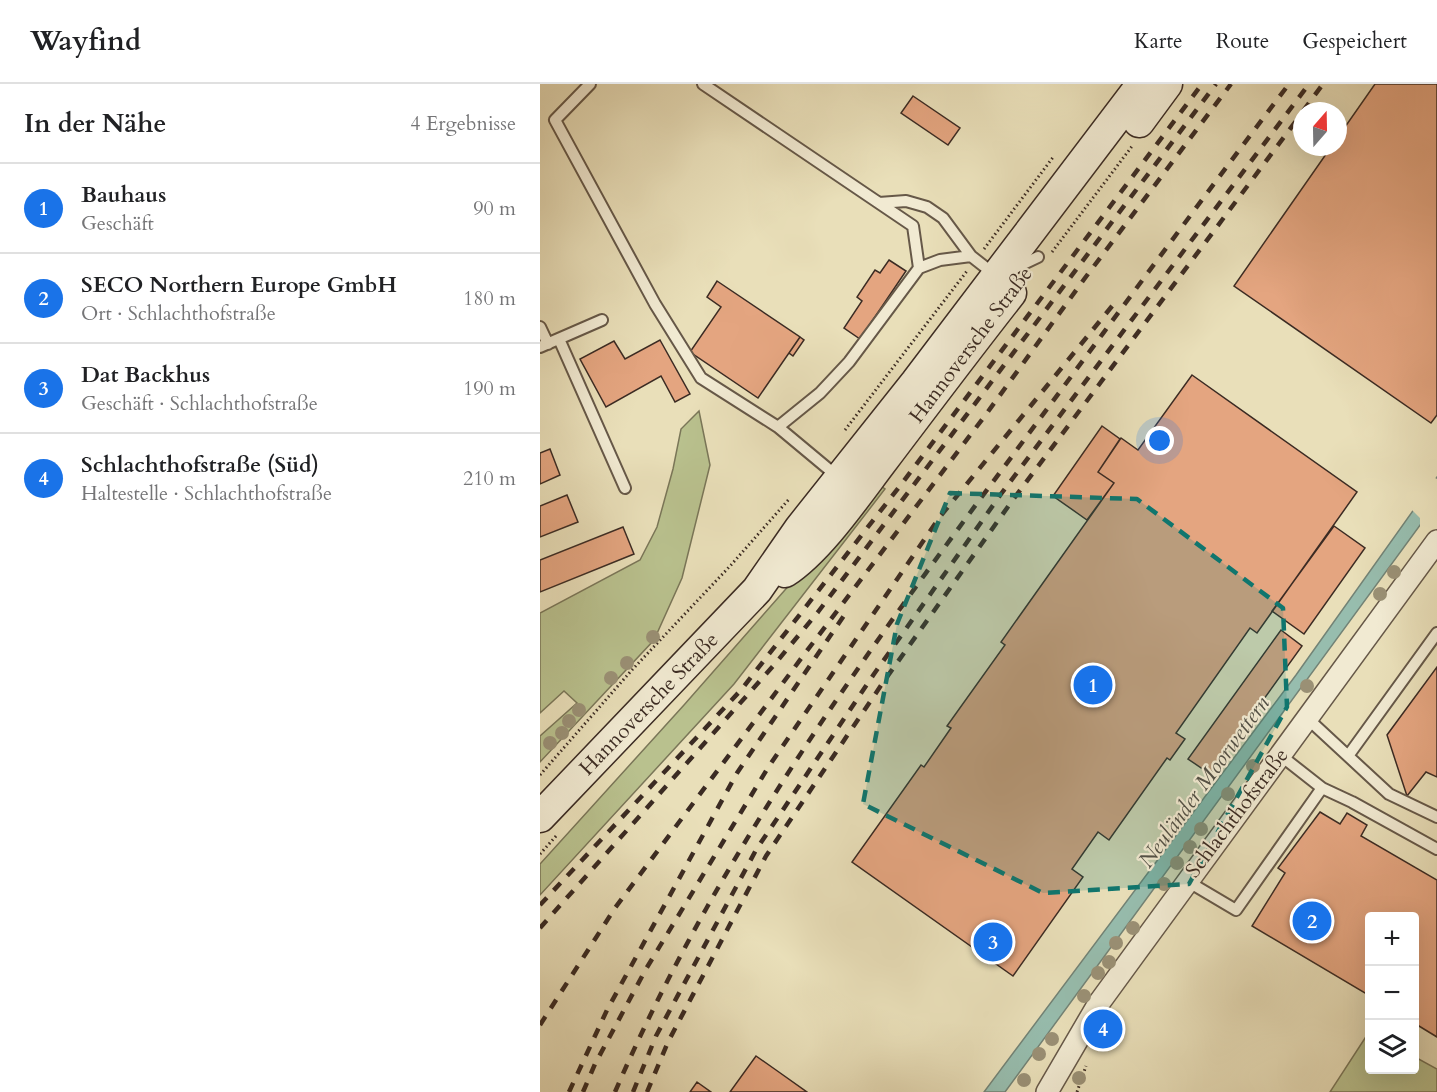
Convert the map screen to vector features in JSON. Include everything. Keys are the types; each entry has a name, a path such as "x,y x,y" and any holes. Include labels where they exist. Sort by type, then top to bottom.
{"main road":[{"name":"Hannoversche Straße","path":"540,817 757,590 800,528 840,478 981,264 1142,84"},
{"name":"Hannoversche Straße","path":"757,590 793,567 824,535 856,496 1167,84"}],"street":[{"name":"Schlachthofstraße","path":"1047,1092 1099,1003 1437,541"}],"lane":[{"path":"590,84 555,120 656,304 701,378 778,427 840,478"},
{"path":"703,84 913,226 919,268"},
{"path":"879,203 906,201 927,207 943,218 981,264 993,316"},
{"path":"778,427 820,393 849,362 919,268 940,261 981,264 1038,257"},
{"path":"540,327 544,345 602,320"},
{"path":"559,339 625,489"},
{"path":"1348,756 1437,633"},
{"path":"1307,718 1389,794 1437,817"},
{"path":"1280,755 1322,788 1437,849"},
{"path":"1187,880 1236,910 1322,788"}],"path":[{"path":"842,434 981,264 1055,156"},
{"path":"540,775 631,671 738,558 794,494"}],"highlighted area":[{"path":"950,493 1137,499 1283,608 1287,707 1189,884 1043,893 863,804 897,624"}],"green space":[{"path":"699,411 710,465 682,578 654,640 540,762 540,736 577,703 564,691 540,713 540,613 640,560 657,527 681,429"},
{"path":"878,484 885,489 734,684 540,895 540,864 684,705"},
{"path":"1365,1038 1365,1074 1419,1074 1419,1059 1437,1069 1437,1092 1330,1092"}],"shaded area":[{"path":"1437,477 1437,502 1005,1092 984,1092 1296,675"}],"pier":[{"path":"1433,477 1437,479 1437,507 1420,530 1420,518 1411,509"}],"building":[{"path":"1375,84 1437,84 1437,415 1431,423 1234,286 1325,156 1347,156 1347,124"},
{"path":"913,96 960,128 948,145 901,113"},
{"path":"889,260 906,271 860,339 844,328 862,301 857,297 875,270 880,273"},
{"path":"717,281 800,337 758,398 690,352 721,307 707,297"},
{"path":"800,337 804,340 793,356 789,353"},
{"path":"660,340 690,394 675,402 661,376 606,407 580,359 614,341 625,359"},
{"path":"1192,375 1357,492 1257,633 1250,628 1176,733 1185,739 1170,760 1167,758 1109,840 1098,832 1072,869 1083,877 1013,976 852,862 921,765 924,767 951,728 947,726 1005,645 1001,642 1114,483 1098,472 1121,438 1138,450"},
{"path":"1102,426 1120,439 1098,472 1114,483 1087,520 1053,496"},
{"path":"550,449 560,475 540,484 540,453"},
{"path":"567,495 578,522 540,537 540,506"},
{"path":"1334,526 1365,548 1304,634 1272,611"},
{"path":"623,527 634,554 540,592 540,560"},
{"path":"1281,630 1302,646 1210,774 1188,759"},
{"path":"1437,667 1437,777 1426,772 1407,796 1387,735"},
{"path":"1320,812 1340,824 1347,813 1367,825 1361,836 1437,880 1437,1037 1419,1026 1419,912 1365,912 1365,993 1252,926 1285,873 1278,868"},
{"path":"756,1056 776,1070 807,1092 730,1092"},
{"path":"697,1082 711,1092 690,1092"}],"railway":[{"path":"540,905 741,690 903,482 1202,84"},
{"path":"540,928 774,665 818,612 1216,84"},
{"path":"540,1025 615,908 1231,84"},
{"path":"615,1092 653,1009 741,848 840,694 946,545 1289,84"},
{"path":"633,1092 656,1036 756,850 874,674 1001,494 1309,84"},
{"path":"1310,102 1323,84"},
{"path":"647,1092 668,1042 766,856 882,684 1012,501 1293,125"},
{"path":"583,1092 595,1064 646,969 769,766 939,518 1113,305"},
{"path":"569,1092 607,1010 737,773 845,614"}],"place":[{"name":"Bauhaus","path":"1093,685"},
{"name":"SECO Northern Europe GmbH","path":"1312,921"},
{"name":"Dat Backhus","path":"993,942"},
{"name":"Schlachthofstraße (Süd)","path":"1103,1029"}],"water label":[{"name":"Neuländer Moorwettern","path":"1204,782"}]}
